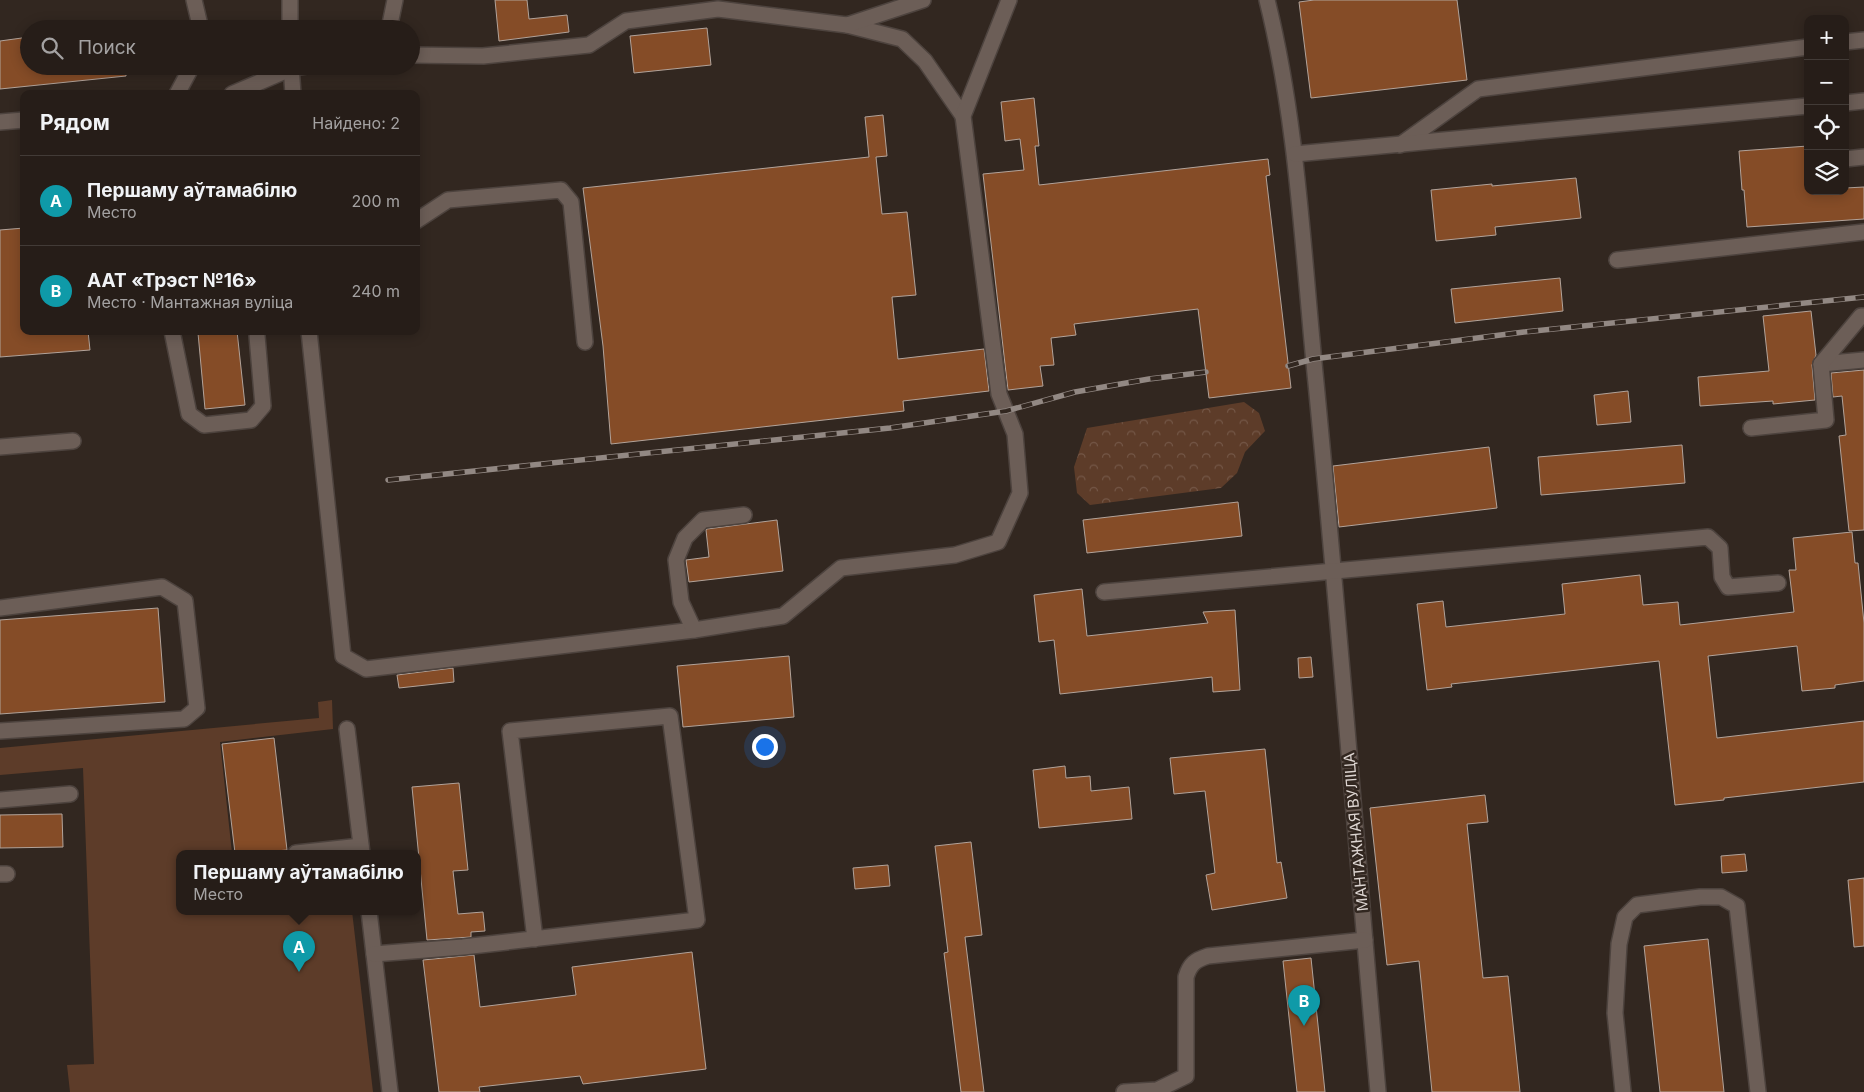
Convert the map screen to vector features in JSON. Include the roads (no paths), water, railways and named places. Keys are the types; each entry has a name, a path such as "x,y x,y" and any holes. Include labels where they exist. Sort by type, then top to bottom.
{"street":[{"path":"194,0 199,20"},
{"path":"290,0 290,20"},
{"path":"391,20 395,0"},
{"path":"847,24 923,0"},
{"path":"963,116 1009,0"},
{"name":"МАНТАЖНАЯ ВУЛІЦА","path":"1267,0 1273,24 1295,154 1378,1092"},
{"path":"309,335 343,656 366,669 694,630 783,616 841,568 955,555 998,542 1020,494 1015,434 1000,394 963,116 926,61 902,39 847,24 718,10 626,21 588,45 484,56 420,55"},
{"path":"1849,42 1864,40"},
{"path":"1399,146 1478,89 1804,48"},
{"path":"179,90 187,75"},
{"path":"241,90 277,75"},
{"path":"293,90 295,75"},
{"path":"1849,103 1864,101"},
{"path":"1295,154 1399,146 1804,106"},
{"path":"0,122 20,120"},
{"path":"1849,159 1864,157"},
{"path":"420,218 448,200 560,190 570,202 585,342"},
{"path":"1617,260 1864,232"},
{"path":"1751,428 1826,420 1821,364 1861,316 1864,316"},
{"path":"173,335 189,414 204,425 251,420 263,406 257,336"},
{"path":"1821,364 1864,360"},
{"path":"0,447 73,441"},
{"path":"694,630 681,602 676,560 685,538 703,520 744,514"},
{"path":"1104,592 1708,538 1720,548 1722,577 1728,587 1778,583"},
{"path":"0,608 162,587 185,601 197,708 184,719 0,731"},
{"path":"374,954 463,947 535,939 697,920 670,716 510,731 535,939"},
{"path":"347,729 362,850"},
{"path":"0,800 70,794"},
{"path":"1623,1092 1615,1013 1619,944 1625,917 1637,905 1700,897 1721,897 1737,906 1758,1092"},
{"path":"369,915 390,1092"},
{"path":"1124,1092 1157,1091 1186,1076 1186,977 1188,969 1195,960 1208,956 1365,940"}],"railway":[{"path":"1288,366 1313,359 1524,332 1864,297"},
{"path":"388,480 890,428 1006,411 1075,392 1149,379 1206,372"}],"place":[{"name":"Першаму аўтамабілю","path":"299,972"},
{"name":"ААТ «Трэст №16»","path":"1304,1026"}]}
